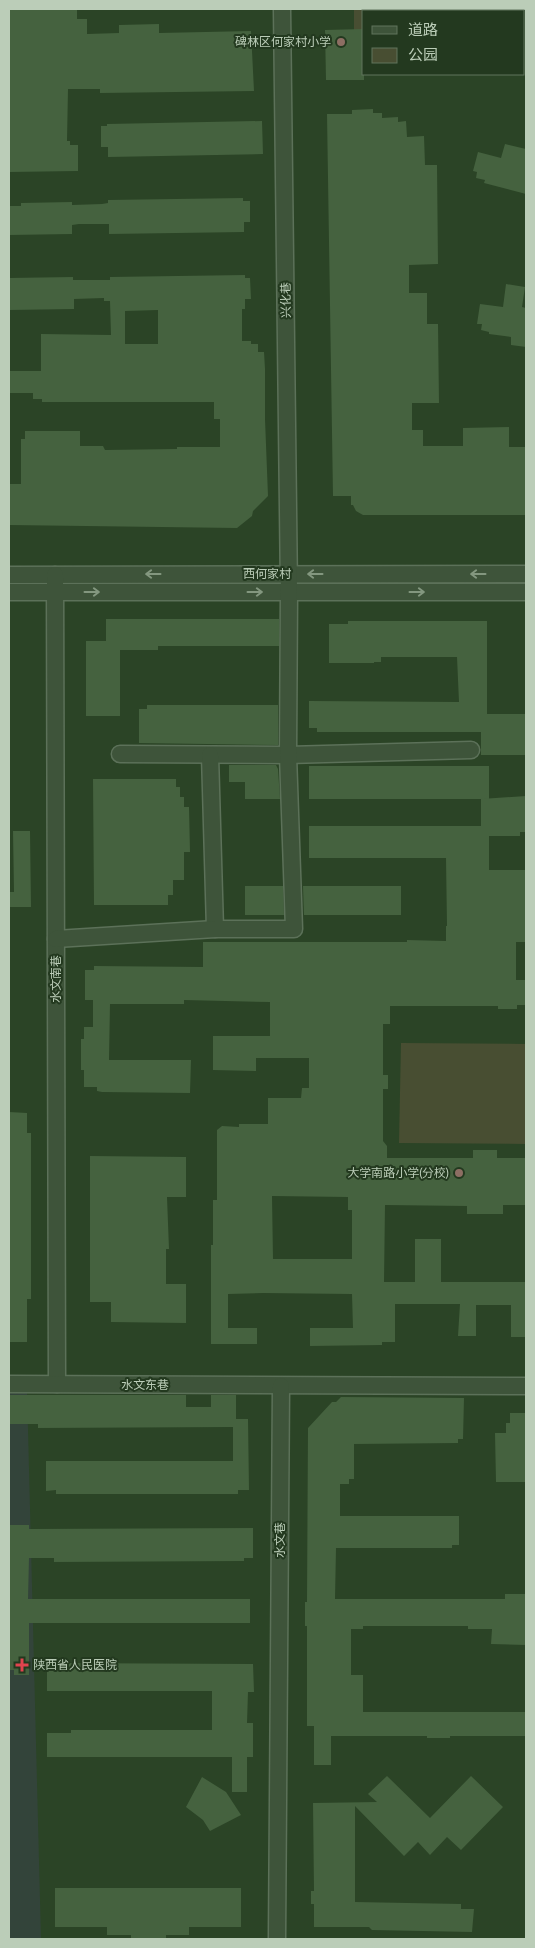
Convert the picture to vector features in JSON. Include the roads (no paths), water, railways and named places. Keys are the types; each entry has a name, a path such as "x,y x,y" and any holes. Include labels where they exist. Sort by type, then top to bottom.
{"street":[{"name":"兴化巷","path":"215,929 294,929 288,754 289,573 282,9"},
{"name":"水文南巷","path":"55,574 57,1384"},
{"name":"西何家村","path":"9,575 526,574"},
{"name":"西何家村","path":"9,592 526,592"},
{"path":"120,754 288,754 471,750"},
{"path":"56,939 215,929 210,754"},
{"name":"水文东巷","path":"9,1384 281,1386"},
{"path":"281,1386 526,1386"},
{"name":"水文巷","path":"277,1939 281,1386"}],"place":[{"name":"碑林区何家村小学","path":"341,42"},
{"name":"大学南路小学(分校)","path":"459,1173"},
{"name":"陕西省人民医院","path":"22,1665"}]}
